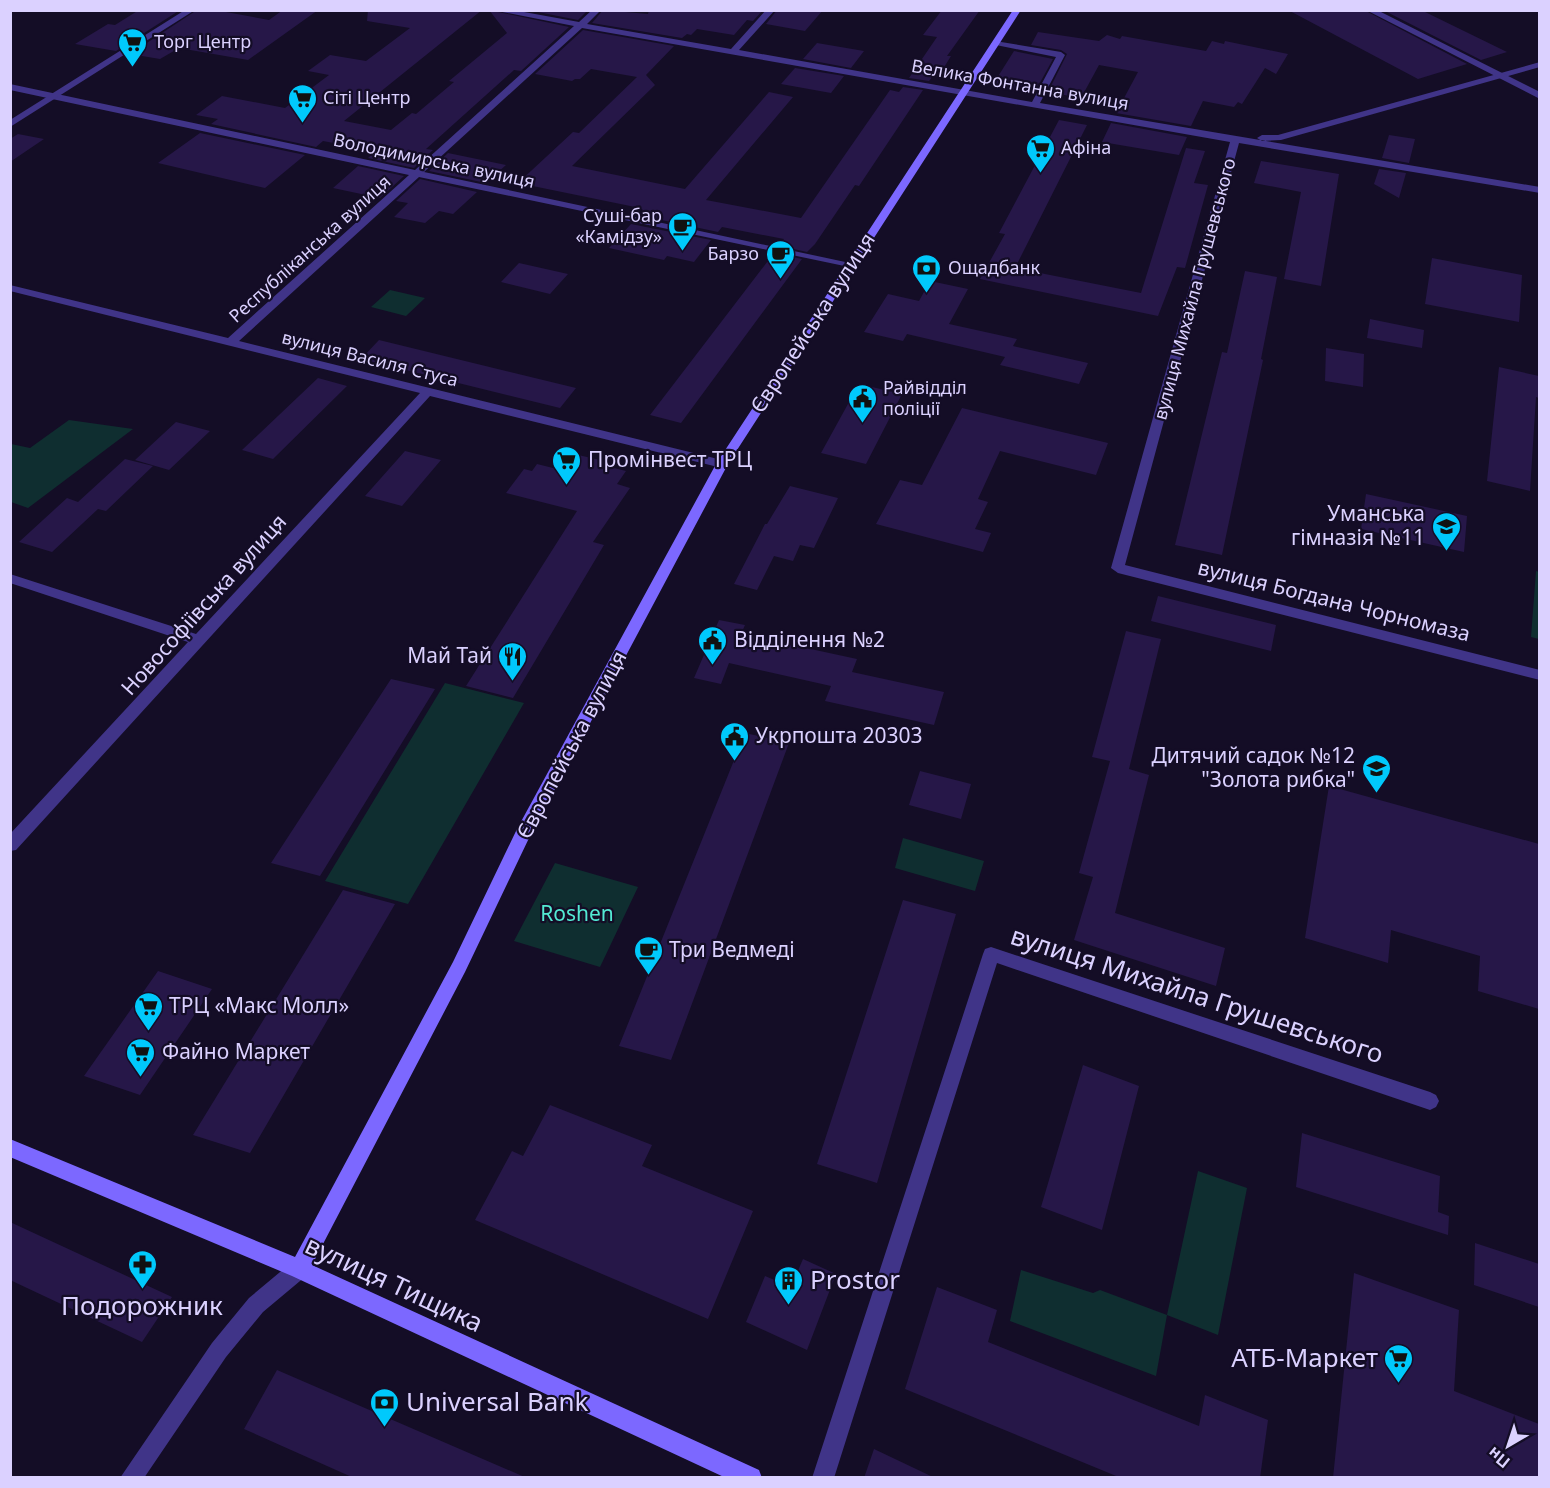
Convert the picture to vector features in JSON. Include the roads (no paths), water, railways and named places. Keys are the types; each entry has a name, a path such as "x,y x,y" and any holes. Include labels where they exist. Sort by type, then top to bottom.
{"main road":[{"name":"Європейська вулиця","path":"299,1269 459,967 524,834 722,464 1017,10"},
{"name":"вулиця Тищика","path":"10,1148 299,1269 751,1478"}],"street":[{"path":"10,124 191,10"},
{"name":"Велика Фонтанна вулиця","path":"496,10 1235,140 1539,190"},
{"name":"Республіканська вулиця","path":"231,342 597,10"},
{"path":"733,51 771,10"},
{"path":"1370,10 1539,96"},
{"path":"995,44 1061,55 1035,104"},
{"name":"вулиця Михайла Грушевського","path":"1118,568 1235,140 1278,138 1539,64"},
{"name":"Володимирська вулиця","path":"10,87 850,266"},
{"name":"вулиця Василя Стуса","path":"10,288 722,464"},
{"name":"Новософіївська вулиця","path":"10,845 200,641 426,392"},
{"name":"вулиця Богдана Чорномаза","path":"1118,568 1539,675"},
{"path":"10,578 200,641"},
{"name":"вулиця Михайла Грушевського","path":"823,1478 991,954 1430,1101"},
{"name":"Європейська вулиця","path":"131,1478 225,1342 256,1305 299,1269"}],"place":[{"name":"Торг Центр","path":"133,68"},
{"name":"Сіті Центр","path":"302,124"},
{"name":"Афіна","path":"1040,174"},
{"name":"Суші-бар «Камідзу»","path":"683,252"},
{"name":"Барзо","path":"780,280"},
{"name":"Ощадбанк","path":"927,294"},
{"name":"Райвідділ поліції","path":"862,424"},
{"name":"Промінвест ТРЦ","path":"567,486"},
{"name":"Уманська гімназія №11","path":"1446,552"},
{"name":"Відділення №2","path":"713,666"},
{"name":"Май Тай","path":"513,682"},
{"name":"Укрпошта 20303","path":"734,762"},
{"name":"Дитячий садок №12 \"Золота рибка\"","path":"1376,794"},
{"name":"Три Ведмеді","path":"648,976"},
{"name":"ТРЦ «Макс Молл»","path":"148,1032"},
{"name":"Файно Маркет","path":"141,1078"},
{"name":"Подорожник","path":"142,1290"},
{"name":"Prostor","path":"789,1306"},
{"name":"АТБ-Маркет","path":"1399,1384"},
{"name":"Universal Bank","path":"385,1428"}],"park label":[{"name":"Roshen","path":"577,914"}]}
